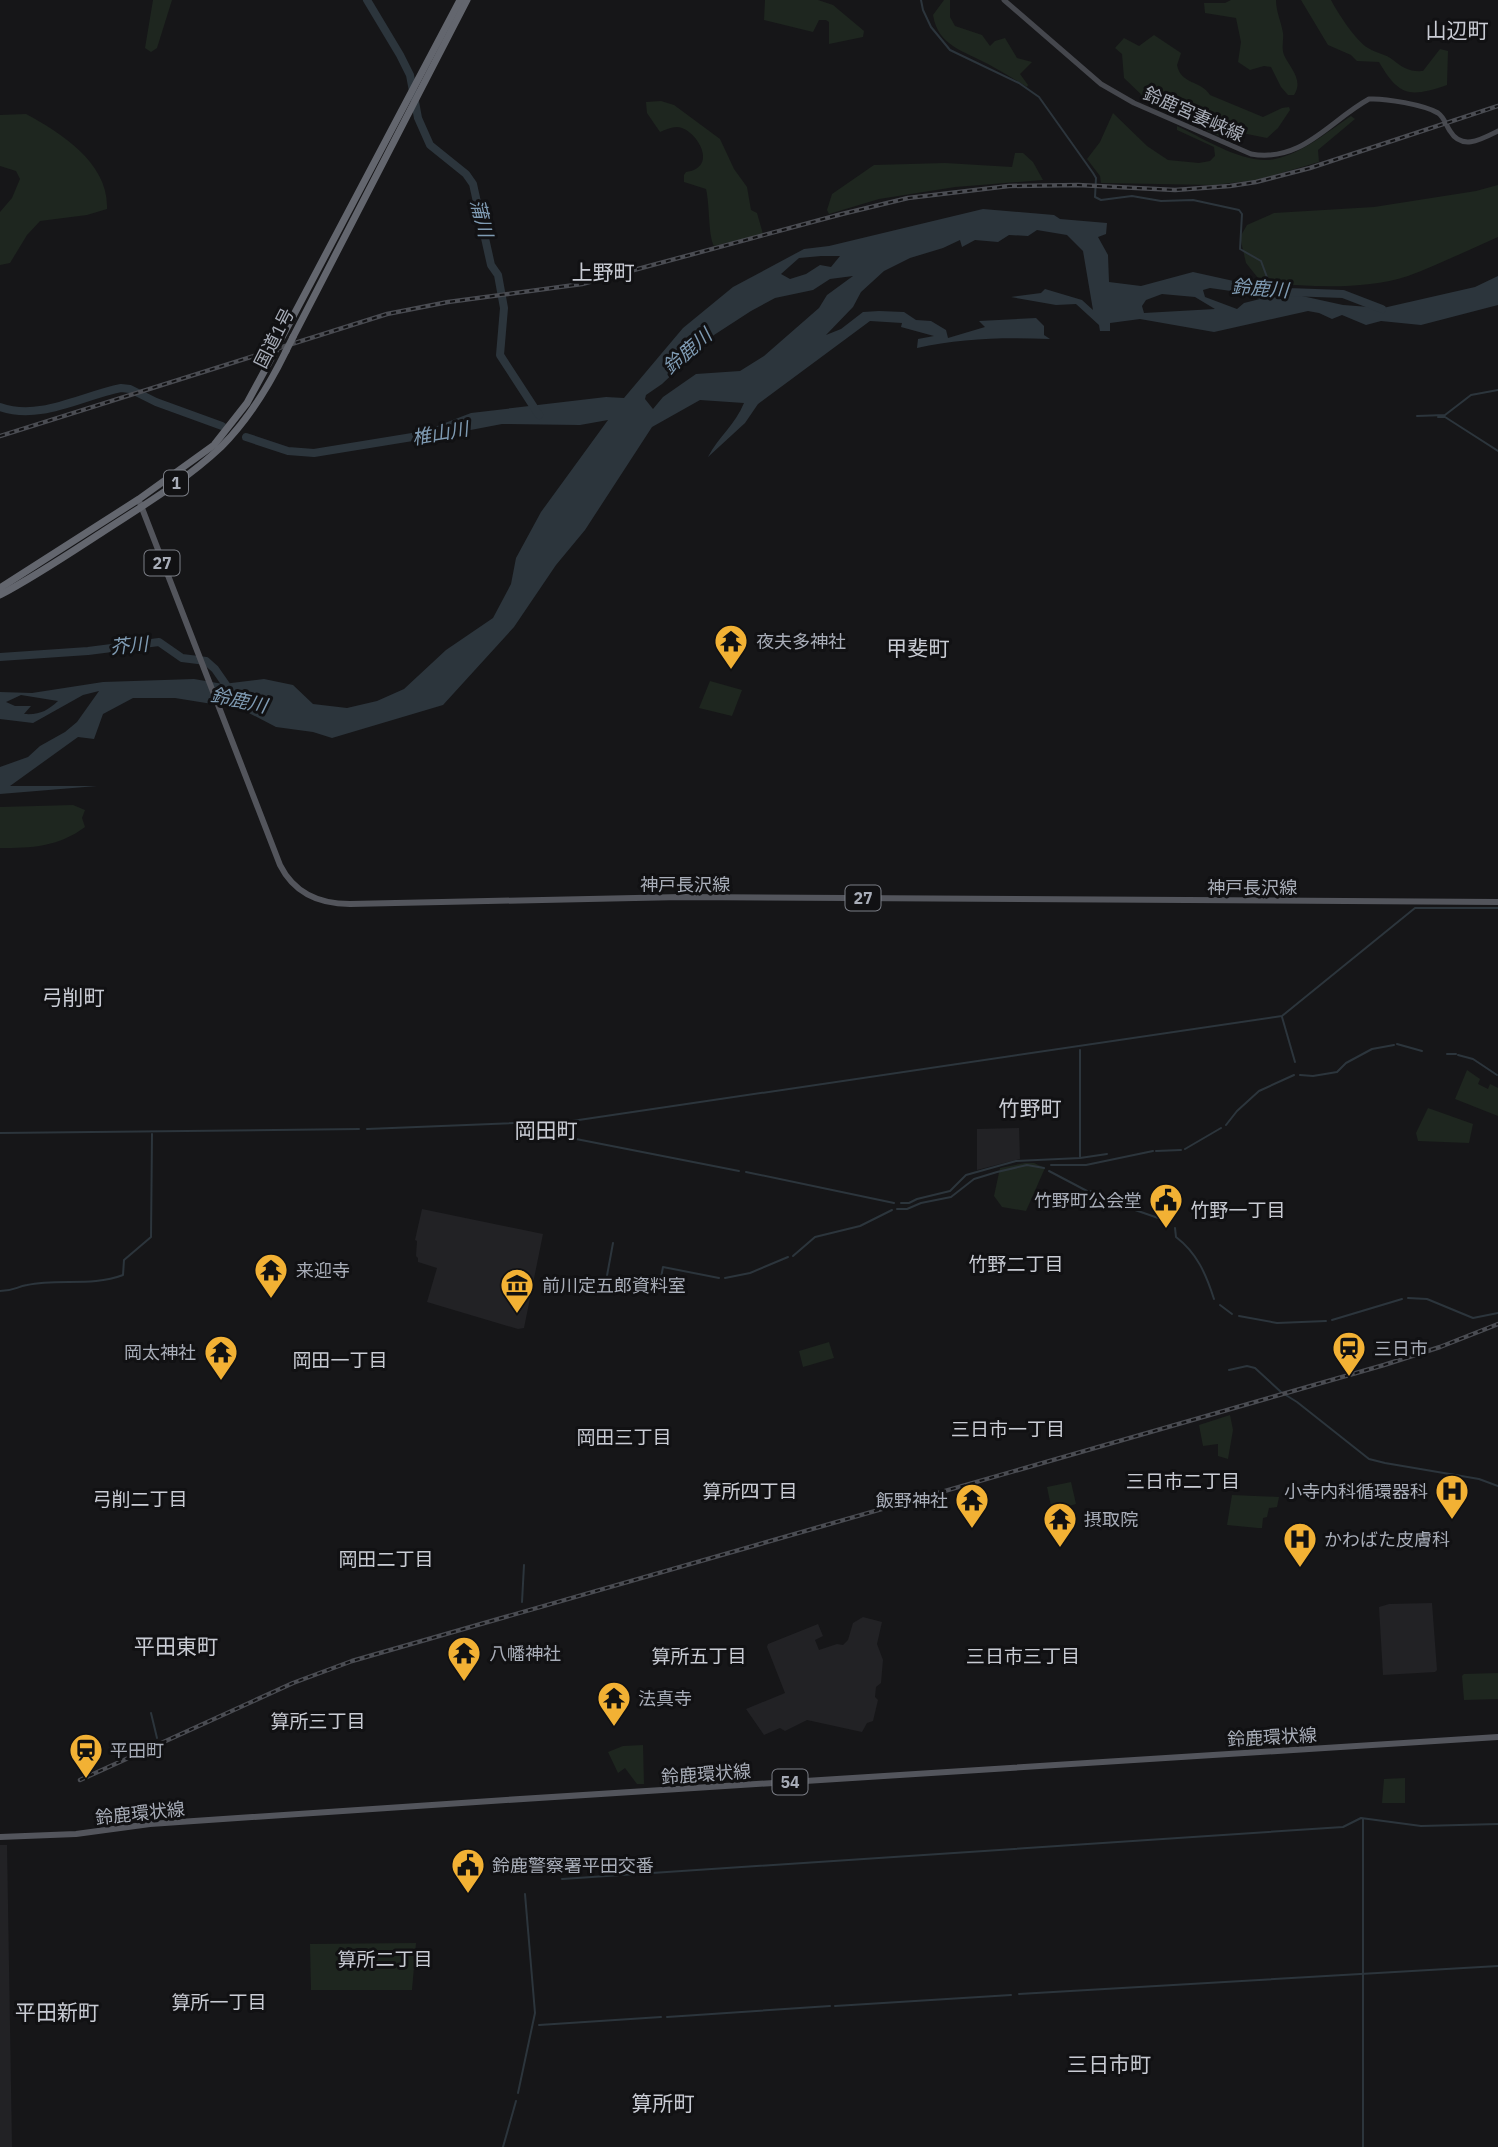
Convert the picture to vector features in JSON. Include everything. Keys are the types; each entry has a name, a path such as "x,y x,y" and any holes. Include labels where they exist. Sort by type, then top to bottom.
{"highway":[{"name":"国道1号","path":"0,588 176,483 221,446 260,399 460,0"},
{"name":"国道1号","path":"418,86 467,0"},
{"name":"国道1号","path":"0,595 140,503 214,445 247,403 406,110"}],"main road":[{"name":"鈴鹿宮妻峡線","path":"1004,0 1101,84 1134,103 1251,154 1271,156 1295,150 1308,144 1364,101 1371,99 1436,112 1444,119 1453,135 1464,142 1474,142 1498,131"},
{"name":"神戸長沢線","path":"140,503 282,870 292,883 315,899 338,904 681,897 1498,902"},
{"name":"鈴鹿環状線","path":"0,1837 76,1834 150,1824 506,1800 1498,1737"}],"shaded area":[{"path":"153,0 172,0 157,48 151,52 145,48"},
{"path":"765,0 818,0 833,5 864,31 863,37 829,44 829,22 826,20 819,20 813,32 764,20"},
{"path":"944,0 950,0 950,17 955,26 982,35 990,46 1005,38 1017,58 1032,62 1020,74 1027,87 946,41 940,34 933,15"},
{"path":"1231,0 1276,0 1283,33 1283,52 1297,79 1294,95 1288,95 1281,87 1271,67 1250,70 1238,62 1241,42 1236,18 1205,13 1204,3 1225,3"},
{"path":"1301,0 1331,0 1347,26 1363,44 1407,69 1423,71 1440,49 1448,51 1447,85 1423,92 1399,88 1379,62 1357,61 1351,55 1328,45"},
{"path":"1154,35 1181,53 1177,65 1179,71 1210,95 1263,117 1282,108 1289,107 1290,110 1278,128 1267,138 1237,132 1221,137 1148,101 1124,78 1122,54 1115,48 1124,38 1139,46"},
{"path":"661,101 674,105 720,139 734,169 747,187 751,210 757,213 763,234 714,246 706,189 684,182 686,172 701,164 702,151 695,137 682,128 674,127 660,132 647,113 646,102"},
{"path":"1113,113 1147,146 1168,160 1199,163 1210,161 1215,156 1214,147 1177,130 1177,126 1225,150 1264,160 1295,152 1351,116 1355,119 1318,150 1319,162 1257,180 1214,185 1101,183 1100,176 1087,159 1100,142"},
{"path":"26,114 54,130 80,151 100,177 106,192 107,209 87,215 40,221 27,235 10,263 0,265 0,212 12,198 20,179 16,171 0,166 0,115"},
{"path":"1015,153 1023,153 1033,162 1043,180 955,187 879,199 829,214 827,210 832,194 874,165 945,163 1012,167"},
{"path":"1498,185 1498,237 1408,276 1354,286 1262,283 1246,263 1240,237 1247,225 1274,213 1374,207"},
{"path":"710,681 742,690 732,716 699,708"},
{"path":"73,805 85,810 82,818 85,827 75,834 44,845 0,848 0,807"},
{"path":"1467,1070 1480,1079 1478,1084 1488,1089 1490,1084 1498,1088 1498,1116 1455,1099"},
{"path":"1428,1108 1473,1124 1469,1143 1418,1141 1416,1133"},
{"path":"1019,1128 1020,1159 977,1170 977,1129"},
{"path":"1034,1163 1045,1168 1026,1211 1002,1207 994,1196 1000,1168"},
{"path":"422,1209 543,1234 524,1328 518,1329 427,1302 437,1268 418,1262 416,1256 415,1240"},
{"path":"829,1342 834,1358 803,1367 799,1351"},
{"path":"1230,1415 1233,1430 1228,1459 1218,1456 1218,1444 1203,1446 1199,1425"},
{"path":"1071,1482 1076,1504 1052,1511 1047,1487"},
{"path":"1232,1495 1279,1497 1277,1507 1269,1508 1267,1517 1263,1518 1262,1528 1258,1528 1227,1525"},
{"path":"1432,1603 1437,1670 1383,1675 1379,1607 1389,1604"},
{"path":"863,1617 882,1622 877,1644 883,1660 881,1683 876,1687 875,1697 878,1700 873,1721 867,1723 862,1732 807,1720 785,1731 780,1728 764,1735 746,1709 785,1693 768,1644 818,1624 823,1636 815,1640 819,1650 837,1644 843,1645 848,1640 853,1623"},
{"path":"1498,1673 1498,1699 1464,1700 1464,1674"},
{"path":"643,1745 644,1784 637,1784 625,1768 618,1773 608,1752 623,1746"},
{"path":"1405,1778 1405,1803 1382,1803 1384,1779"},
{"path":"0,1845 7,1845 12,2147 0,2147"},
{"path":"416,1943 412,1990 311,1990 310,1944"}],"water":[{"path":"983,209 1054,215 1060,219 1107,223 1106,234 1098,237 1108,255 1109,282 1141,286 1193,272 1343,305 1383,308 1475,287 1498,276 1498,305 1421,325 1381,321 1366,325 1342,315 1332,319 1308,311 1214,332 1140,319 1110,323 1110,331 1100,331 1099,325 1076,304 1056,305 1011,297 1041,293 1045,289 1082,300 1093,310 1083,251 1067,235 1037,230 1028,236 1009,235 998,242 975,240 962,247 960,240 910,258 884,271 861,292 853,307 826,335 841,329 863,312 879,311 904,312 916,320 931,321 946,330 948,338 985,327 979,321 1036,318 1044,326 1044,335 1050,339 983,339 917,348 918,339 934,336 901,327 902,323 870,321 758,404 745,423 708,457 744,403 700,400 652,427 585,530 556,565 514,627 443,705 332,738 313,732 276,727 231,707 175,698 133,698 103,714 94,739 78,737 10,786 97,786 0,794 0,767 28,757 40,746 65,732 77,722 99,691 83,695 33,723 0,719 0,692 32,693 103,682 194,679 223,684 264,679 293,685 313,704 347,708 377,701 404,689 446,650 493,618 511,584 516,558 541,512 608,420 580,425 502,424 434,437 432,428 471,413 606,397 624,398 683,328 733,287 804,249 829,246","holes":["821,256 840,256 831,267 820,265 806,274 790,279 781,274 799,258","853,276 827,295 819,308 764,356 740,371 696,374 663,397 653,409 645,399 646,395 662,384 714,335 775,298 813,290 830,279","1210,288 1231,291 1260,299 1244,303 1237,309 1205,297 1203,290","1162,294 1195,297 1215,309 1144,313 1142,306 1146,300","21,695 58,701 47,710 35,714 24,714 31,706 15,706 6,702"]}],"waterway":[{"name":"蒲川","path":"367,0 410,75 418,118 430,145 466,174 473,184 491,265 498,275 504,308 500,355 539,415"},
{"path":"921,0 931,27 950,50 1019,83 1039,97 1096,178 1095,197 1101,200 1132,196 1161,201 1193,200 1239,210 1242,214 1240,249 1261,261 1271,288"},
{"name":"鈴鹿川","path":"1248,287 1343,294 1382,309"},
{"name":"椎山川","path":"0,407 15,411 45,409 121,388 130,389 156,402 222,426"},
{"path":"1417,416 1445,415 1471,395 1498,390"},
{"path":"1438,417 1445,417 1498,451"},
{"name":"椎山川","path":"246,437 288,451 314,453 443,432"},
{"name":"芥川","path":"0,657 88,651 159,642 182,658 206,661 231,692"},
{"path":"572,1121 1282,1016 1415,908 1498,908"},
{"path":"1282,1017 1295,1062"},
{"path":"1397,1044 1422,1051"},
{"path":"1300,1075 1337,1072 1346,1063 1372,1049 1394,1045"},
{"path":"1080,1050 1080,1157"},
{"path":"1447,1054 1456,1054"},
{"path":"1458,1055 1473,1059 1497,1075"},
{"path":"1226,1125 1259,1091 1294,1075"},
{"path":"367,1129 564,1121"},
{"path":"577,1121 571,1138 739,1171"},
{"path":"1185,1149 1221,1128"},
{"path":"0,1133 359,1129"},
{"path":"0,1291 39,1283 99,1281 123,1275 124,1260 151,1237 152,1134"},
{"path":"1156,1151 1181,1150"},
{"path":"1051,1165 1086,1165 1153,1151"},
{"path":"901,1203 950,1191 966,1175 1016,1161 1107,1154"},
{"path":"897,1209 907,1209 921,1203 951,1197 974,1179 997,1172 1027,1165 1044,1168"},
{"path":"1049,1171 1087,1191"},
{"path":"746,1172 894,1203"},
{"path":"1091,1191 1111,1201"},
{"path":"1115,1203 1161,1219"},
{"path":"793,1256 815,1237 860,1226 892,1210"},
{"path":"1175,1228 1176,1237 1190,1250 1200,1265 1214,1299"},
{"path":"613,1243 606,1281 659,1288 663,1267 719,1278"},
{"path":"725,1278 750,1273 788,1257"},
{"path":"1408,1298 1427,1299 1473,1318 1498,1313"},
{"path":"1332,1320 1402,1299"},
{"path":"1220,1305 1232,1314"},
{"path":"1239,1316 1277,1323 1326,1321"},
{"path":"1229,1370 1247,1366 1255,1368 1281,1392 1369,1459 1479,1479 1498,1486"},
{"path":"522,1602 524,1565"},
{"path":"151,1713 157,1738"},
{"path":"562,1879 1343,1827 1361,1818 1421,1826 1498,1824"},
{"path":"1363,1819 1363,2147"},
{"path":"518,2093 535,2013 525,1894"},
{"path":"1019,1994 1498,1966"},
{"path":"835,2006 1011,1995"},
{"path":"667,2017 830,2006"},
{"path":"539,2025 661,2017"},
{"path":"503,2147 516,2101"}],"railway":[{"path":"0,436 387,314 448,302 582,284 908,198 1009,186 1078,185 1175,190 1256,182 1310,168 1498,106"},
{"path":"80,1780 293,1683 352,1661 1384,1365 1498,1324"}],"place":[{"name":"夜夫多神社","path":"731,671"},
{"name":"竹野町公会堂","path":"1166,1230"},
{"name":"来迎寺","path":"271,1300"},
{"name":"前川定五郎資料室","path":"517,1315"},
{"name":"三日市","path":"1349,1378"},
{"name":"岡太神社","path":"221,1382"},
{"name":"小寺内科循環器科","path":"1452,1521"},
{"name":"飯野神社","path":"972,1530"},
{"name":"摂取院","path":"1060,1549"},
{"name":"かわばた皮膚科","path":"1300,1569"},
{"name":"八幡神社","path":"464,1683"},
{"name":"法真寺","path":"614,1728"},
{"name":"平田町","path":"86,1780"},
{"name":"鈴鹿警察署平田交番","path":"468,1895"}],"district":[{"name":"山辺町","path":"1457,30"},
{"name":"上野町","path":"603,272"},
{"name":"甲斐町","path":"918,648"},
{"name":"弓削町","path":"73,997"},
{"name":"竹野町","path":"1030,1108"},
{"name":"岡田町","path":"546,1130"},
{"name":"竹野一丁目","path":"1238,1210"},
{"name":"竹野二丁目","path":"1016,1264"},
{"name":"岡田一丁目","path":"340,1360"},
{"name":"三日市一丁目","path":"1008,1429"},
{"name":"岡田三丁目","path":"624,1437"},
{"name":"三日市二丁目","path":"1183,1481"},
{"name":"算所四丁目","path":"750,1491"},
{"name":"弓削二丁目","path":"140,1499"},
{"name":"岡田二丁目","path":"386,1559"},
{"name":"平田東町","path":"176,1646"},
{"name":"算所五丁目","path":"699,1656"},
{"name":"三日市三丁目","path":"1023,1656"},
{"name":"算所三丁目","path":"318,1721"},
{"name":"算所二丁目","path":"385,1959"},
{"name":"算所一丁目","path":"219,2002"},
{"name":"平田新町","path":"57,2012"},
{"name":"三日市町","path":"1109,2064"},
{"name":"算所町","path":"663,2103"}]}
